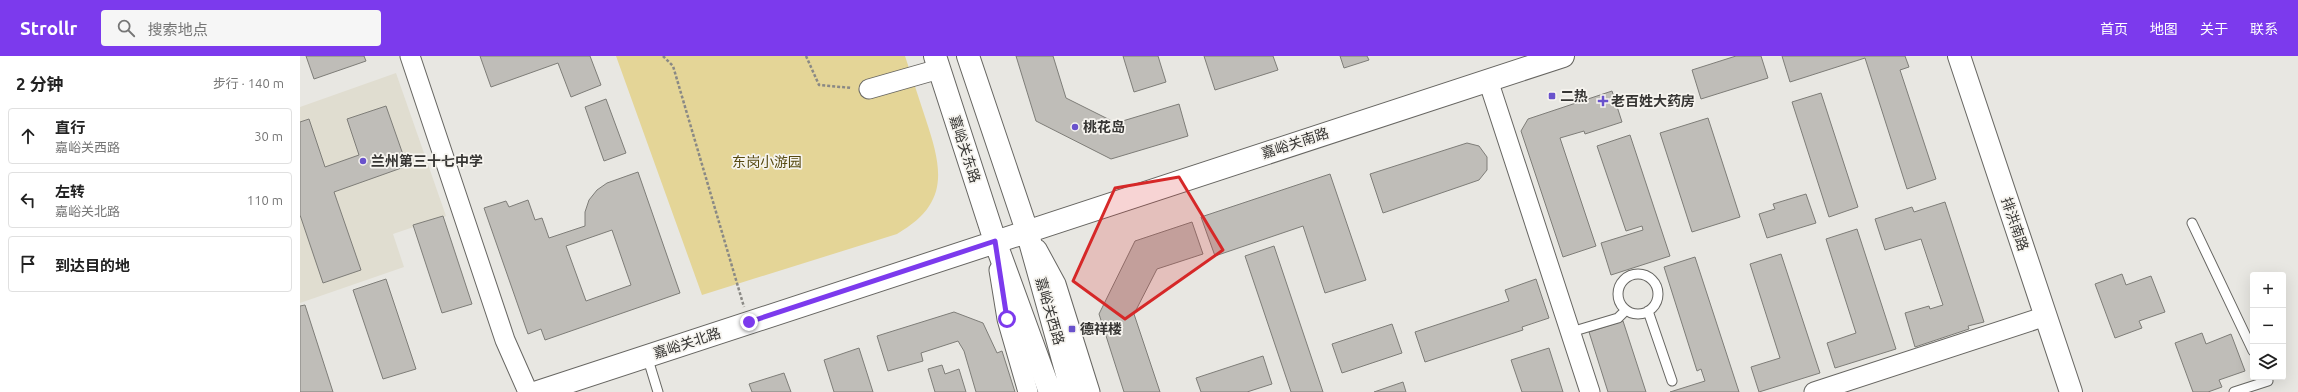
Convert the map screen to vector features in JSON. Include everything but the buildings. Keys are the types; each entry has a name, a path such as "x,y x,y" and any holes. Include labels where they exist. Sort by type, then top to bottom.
{"main road":[{"path":"968,56 1027,231"},
{"name":"嘉峪关南路","path":"995,241 1563,56"},
{"name":"排洪南路","path":"1959,56 2071,392"},
{"name":"嘉峪关东路","path":"937,63 995,241"},
{"name":"嘉峪关西路","path":"1027,231 1072,392"},
{"name":"嘉峪关北路","path":"538,392 995,241"},
{"name":"嘉峪关西路","path":"995,241 1050,392"}],"street":[{"path":"410,56 505,340 528,392"},
{"path":"869,89 937,63"},
{"path":"1488,80 1590,392"},
{"path":"1027,231 1056,284 1090,392"},
{"path":"995,241 1007,319 1028,392"},
{"path":"1814,392 2046,316"}],"lane":[{"path":"2192,223 2250,345"},
{"path":"1643,275 1650,278 1658,291 1657,299 1648,311 1633,313 1626,310 1619,297 1622,282 1628,277 1643,275"},
{"path":"1570,332 1618,318 1626,310"},
{"path":"1648,311 1672,381"},
{"path":"647,356 658,392"},
{"path":"2234,392 2268,380"}],"path":[{"path":"663,56 673,66 749,322"},
{"path":"806,56 819,85 869,89"}],"highlighted area":[{"path":"1179,177 1223,250 1125,319 1073,281 1115,188"}],"shaded area":[{"name":"兰州第三十七中学","path":"396,73 446,216 393,234 404,267 300,303 300,107"}],"green space":[{"name":"东岗小游园","path":"616,56 905,56 932,138 936,155 938,171 934,198 926,211 914,223 897,234 702,295"}],"place":[{"name":"二热","path":"1552,96"},
{"name":"老百姓大药房","path":"1603,101"},
{"name":"桃花岛","path":"1075,127"},
{"name":"兰州第三十七中学","path":"363,161"},
{"name":"德祥楼","path":"1072,329"}],"route":[{"path":"749,322 995,241 1007,319"}]}
